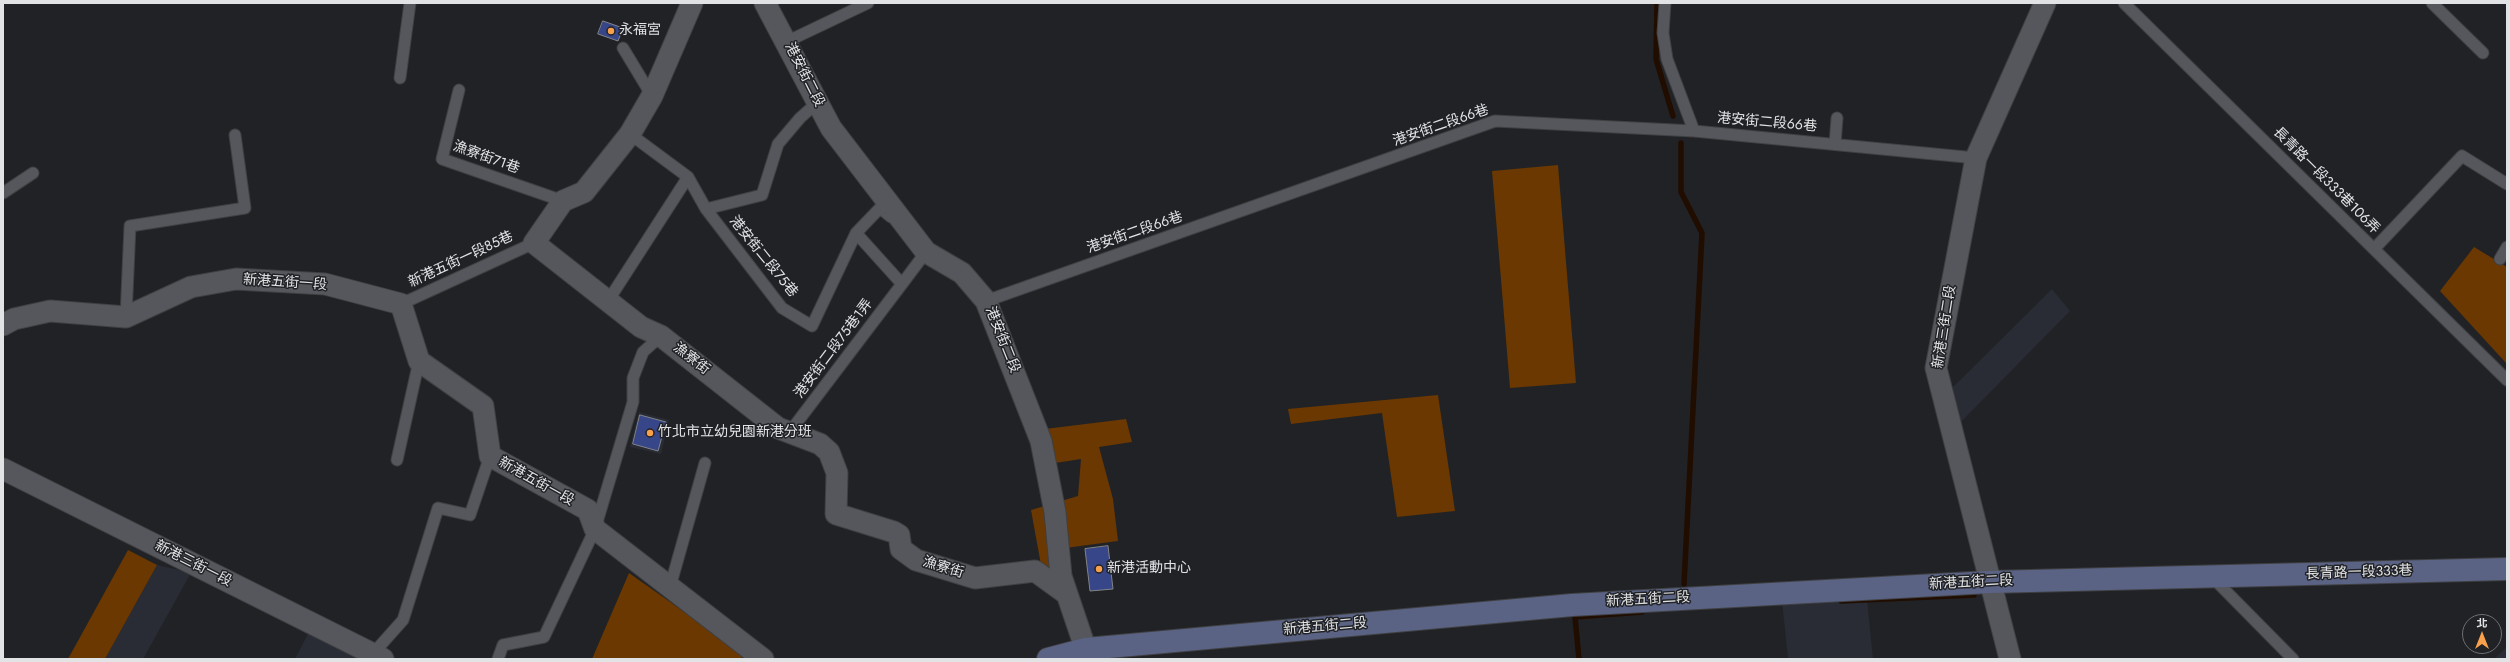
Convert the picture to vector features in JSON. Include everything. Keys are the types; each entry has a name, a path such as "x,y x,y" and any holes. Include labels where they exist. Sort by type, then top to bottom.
{"street":[{"path":"534,243 563,201 584,192 630,134 652,96 692,3"},
{"name":"港安街二段","path":"765,3 831,128 926,252 962,273 986,301 1041,441 1055,512 1064,592 1087,654"},
{"name":"新港三街二段","path":"2010,659 1936,368 1976,158 2045,3"},
{"name":"漁寮街","path":"534,243 641,327 661,336 778,428 820,444 834,462 837,473 836,514 894,532 899,535 901,549 909,557 975,578 1036,571 1064,592"},
{"name":"新港五街一段","path":"3,325 14,319 50,311 126,317 191,288 236,279 326,284 401,304"},
{"path":"401,304 419,361"},
{"name":"新港五街一段","path":"419,361 483,406 490,456 588,510 594,529"},
{"name":"新港三街一段","path":"3,469 375,657"},
{"path":"594,529 763,659"},
{"name":"長青路一段333巷","path":"2212,577 2507,569"},
{"name":"新港五街二段","path":"1087,654 1572,605 1990,582 2212,577"},
{"path":"1048,659 1087,654"}],"lane":[{"path":"400,78 410,3"},
{"path":"786,42 868,3"},
{"path":"1665,3 1663,33 1667,59 1694,131"},
{"name":"長青路一段333巷106弄","path":"2124,3 2507,380"},
{"path":"2432,3 2483,53"},
{"path":"623,48 652,96"},
{"name":"漁寮街71巷","path":"458,90 442,159 563,201"},
{"path":"630,134 688,177 706,209 762,195 778,144 800,118 818,102"},
{"path":"1835,144 1837,118"},
{"name":"港安街二段66巷","path":"986,301 1495,121 1694,131 1976,158"},
{"path":"126,317 130,226 245,208 235,136"},
{"path":"2374,249 2462,156 2507,184"},
{"path":"3,193 33,173"},
{"path":"608,301 688,177"},
{"name":"港安街二段75巷","path":"706,209 782,308 812,326 856,234 880,208 913,235"},
{"path":"856,234 902,284"},
{"name":"新港五街一段85巷","path":"401,304 534,243"},
{"path":"2500,259 2507,247"},
{"name":"港安街二段75巷1弄","path":"789,433 926,252"},
{"path":"498,659 503,645 544,637 594,529 633,402 632,378 643,352 661,336"},
{"path":"397,460 419,361"},
{"path":"375,657 403,620 438,508 470,515 490,456"},
{"path":"670,587 705,463"},
{"path":"2212,577 2293,659"}],"shaded area":[{"path":"1558,165 1576,383 1510,388 1492,171"},
{"path":"2474,247 2507,267 2506,363 2440,291"},
{"path":"2052,289 2070,311 1959,424 1949,391"},
{"path":"1438,395 1455,511 1397,517 1382,413 1291,424 1288,409"},
{"name":"竹北市立幼兒園新港分班","path":"639,412 669,420 661,454 630,447"},
{"path":"1126,419 1132,442 1099,447 1113,499 1118,541 1058,549 1045,587 1031,510 1078,496 1081,459 1055,463 1045,429"},
{"path":"128,550 157,565 105,659 68,659"},
{"path":"157,565 191,573 143,659 105,659"},
{"path":"629,573 744,654 741,659 592,659"},
{"path":"1867,599 1873,659 1788,659 1782,601"},
{"path":"309,632 360,659 295,659"},
{"path":"2507,647 2507,659 2494,659 2499,654 2502,654 2502,652"}],"building":[{"name":"永福宮","path":"603,21 623,28 618,41 598,34"},
{"name":"竹北市立幼兒園新港分班","path":"640,415 666,422 658,451 633,444"},
{"name":"新港活動中心","path":"1108,546 1113,589 1090,591 1085,549"}],"waterway":[{"path":"1657,3 1656,59 1673,116"},
{"path":"1681,143 1681,192 1702,233 1684,584"},
{"path":"1841,601 1974,595"},
{"path":"1579,659 1575,617 1642,612"}],"place":[{"name":"永福宮","path":"611,31"},
{"name":"竹北市立幼兒園新港分班","path":"650,433"},
{"name":"新港活動中心","path":"1099,569"}]}
